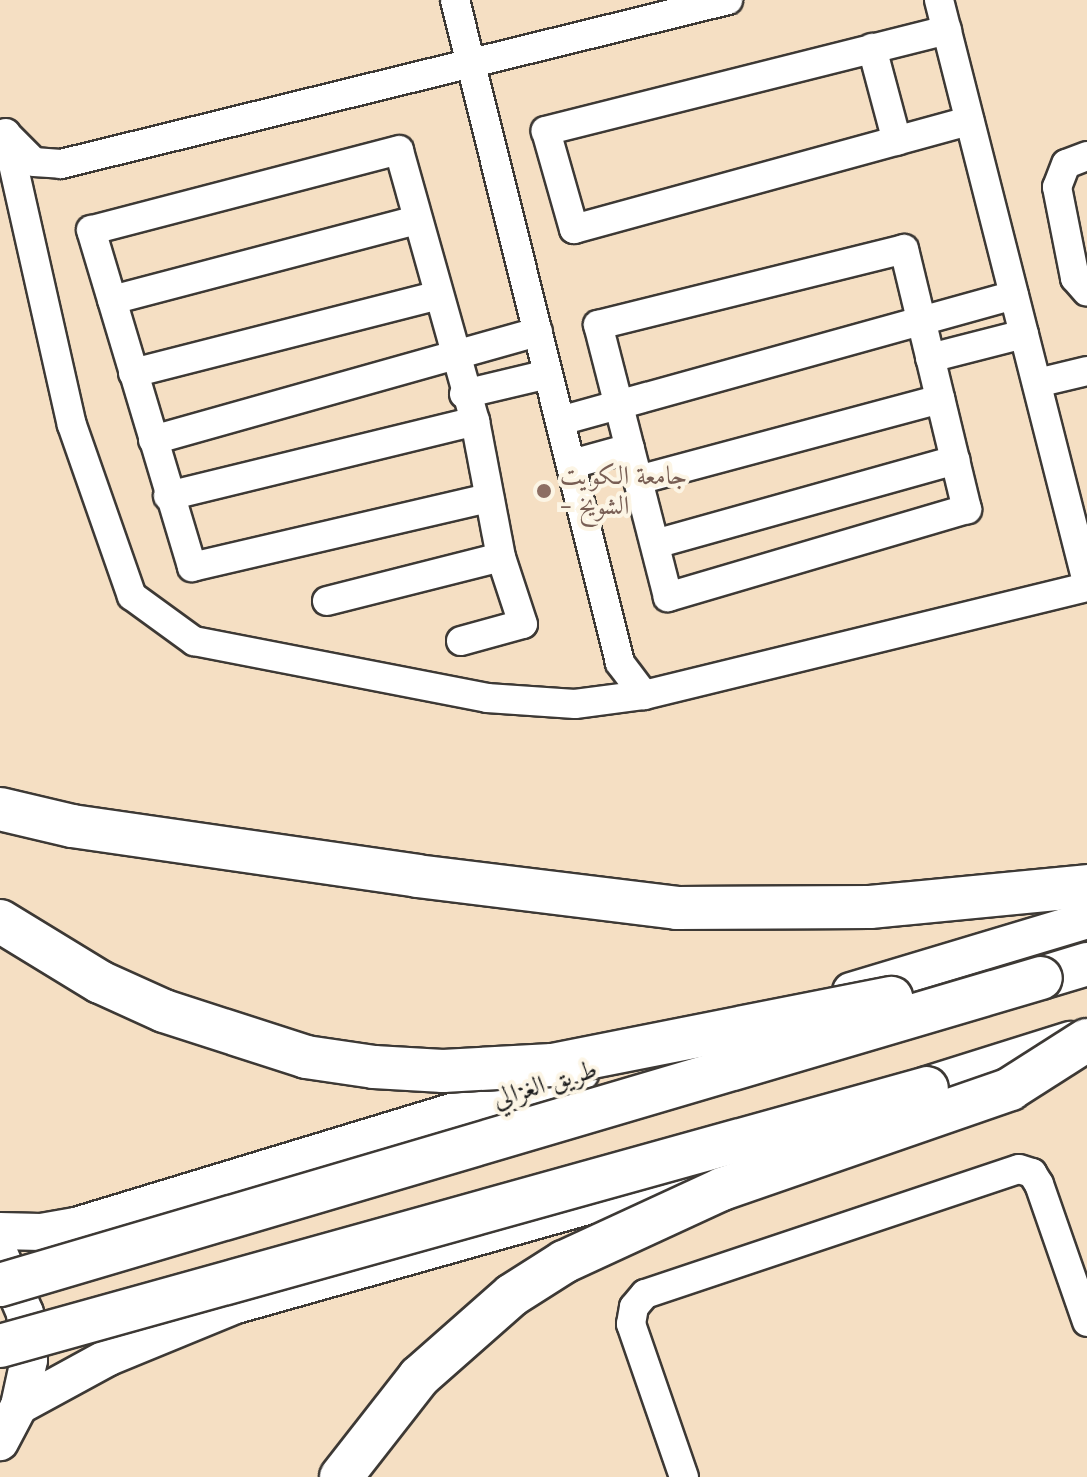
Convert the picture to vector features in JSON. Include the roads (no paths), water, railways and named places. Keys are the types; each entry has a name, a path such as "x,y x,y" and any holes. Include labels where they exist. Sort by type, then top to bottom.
{"highway":[{"path":"0,809 72,826 370,869 677,908 870,907 1087,886"},
{"path":"0,921 73,968 164,1011 306,1057 374,1067 552,1065 989,975 1041,978"},
{"name":"طريق الغزالي","path":"0,1285 1087,964"},
{"path":"1,1347 912,1092 1087,1039"},
{"path":"341,1477 419,1377 512,1295 564,1262 722,1189 1010,1089 1087,1039"}],"main road":[{"name":"طريق الغزالي","path":"0,1231 41,1232 79,1225 1087,920"},
{"path":"19,1406 109,1357 236,1305 1087,1065"},
{"path":"0,1255 25,1313 29,1360 19,1406 0,1442"}],"lane":[{"path":"455,0 620,663 644,695"},
{"path":"3,126 34,162 61,164 728,0"},
{"path":"3,126 72,425 132,596 194,641 304,665 487,698 575,704 644,695 1087,585 939,0"},
{"path":"947,30 546,131 574,229 970,121"},
{"path":"872,48 897,141"},
{"path":"461,641 523,624 501,557 475,421 464,394 399,150 91,230 168,496 192,567 489,498"},
{"path":"1087,156 1066,164 1057,187 1075,278 1087,292"},
{"path":"112,300 418,220"},
{"path":"904,249 921,320 967,509 668,597 598,325 904,249"},
{"path":"133,373 438,295"},
{"path":"560,421 1014,295"},
{"path":"153,440 455,358 538,332"},
{"path":"930,358 1024,334"},
{"path":"1037,383 1087,371"},
{"path":"464,394 548,374"},
{"path":"638,480 940,399"},
{"path":"168,496 475,421"},
{"path":"572,464 630,448"},
{"path":"655,544 955,460"},
{"path":"327,601 501,557"},
{"path":"684,1477 631,1324 634,1307 645,1294 1019,1169 1032,1173 1039,1184 1087,1322"}],"place":[{"name":"جامعة الكويت - الشويخ","path":"544,491"}]}
